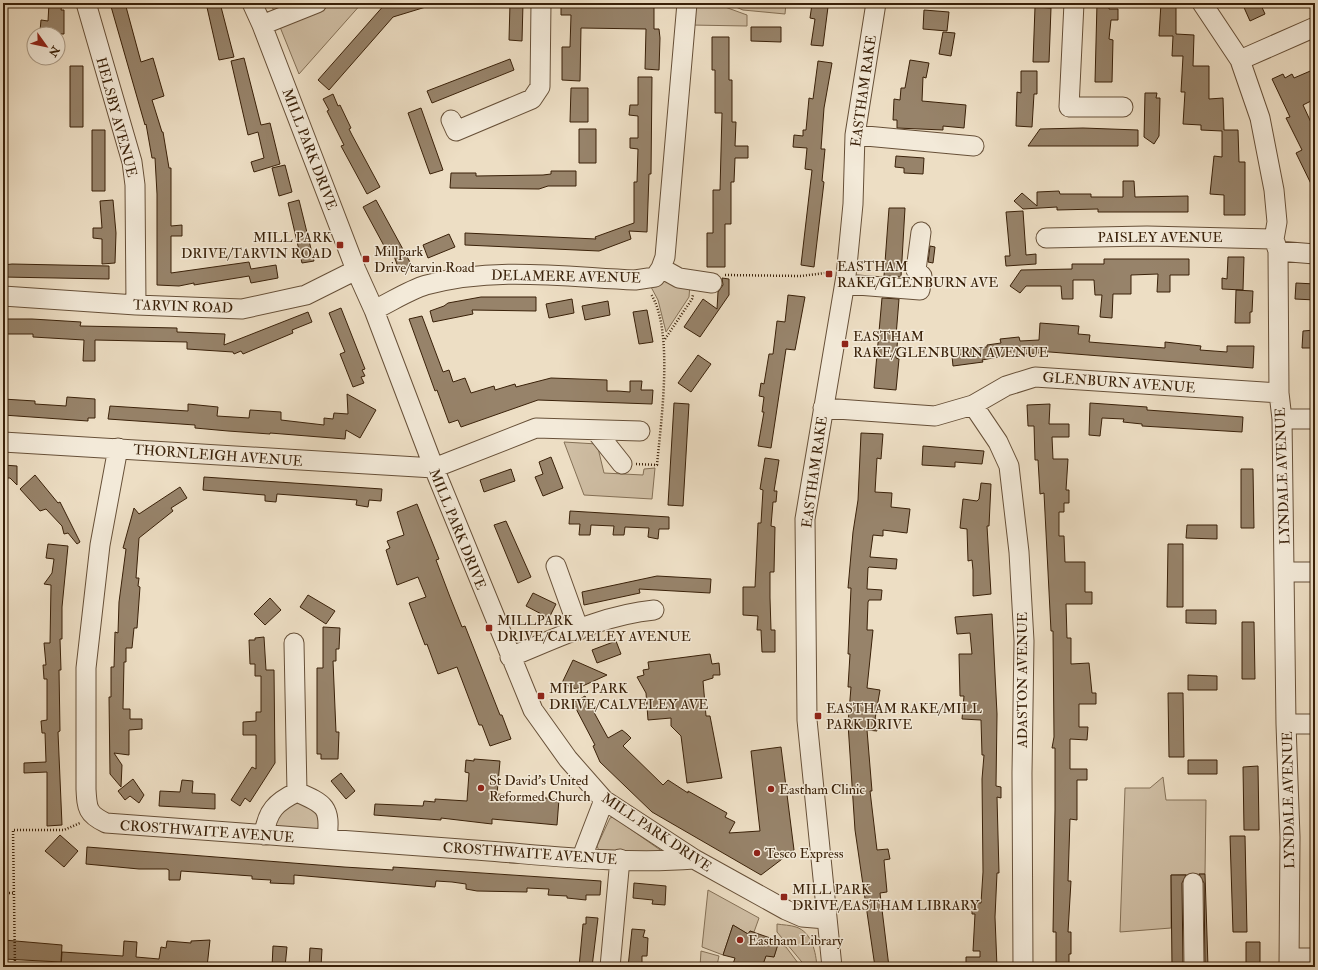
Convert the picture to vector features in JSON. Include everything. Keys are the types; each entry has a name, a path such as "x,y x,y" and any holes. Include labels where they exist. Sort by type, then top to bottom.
{"street":[{"name":"HELSBY AVENUE","path":"86,3 132,162 135,185 136,305"},
{"name":"MILL PARK DRIVE","path":"252,3 262,25 356,270 374,310 434,468 510,657 534,710 568,759 604,800 694,859 786,910 802,917 826,919"},
{"path":"262,25 317,3"},
{"path":"456,132 532,99 540,87 541,3"},
{"name":"DELAMERE AVENUE","path":"374,310 424,286 465,277 491,274 643,280 654,277 661,268 665,257 687,3"},
{"name":"EASTHAM RAKE","path":"832,967 807,720 805,519 845,280 853,204 855,135 876,3"},
{"path":"1074,3 1069,108 1123,107"},
{"name":"LYNDALE AVENUE","path":"1202,3 1240,60 1260,118 1271,176 1277,222 1278,393 1282,419 1286,724 1290,837 1289,963"},
{"path":"1240,60 1315,27"},
{"path":"855,135 974,146"},
{"path":"845,280 920,290 922,276 916,270 921,232"},
{"name":"PAISLEY AVENUE","path":"1046,238 1147,236 1276,245 1315,254"},
{"path":"661,268 679,278 710,279"},
{"name":"TARVIN ROAD","path":"3,296 136,305 242,309 306,295 356,270"},
{"name":"GLENBURN AVENUE","path":"823,408 935,416 973,405 1006,386 1035,377 1278,393"},
{"name":"ADASTON AVENUE","path":"973,405 998,442 1009,466 1019,552 1024,641 1022,773 1023,967"},
{"path":"1282,419 1315,420"},
{"path":"434,468 536,428 640,431"},
{"path":"595,430 622,464"},
{"name":"THORNLEIGH AVENUE","path":"3,442 434,468"},
{"path":"93,817 87,806 86,789 86,668 100,545 118,448"},
{"path":"556,566 578,630"},
{"path":"1285,572 1315,572"},
{"path":"510,657 603,620 629,613 654,610"},
{"path":"294,643 297,792"},
{"path":"1286,724 1315,724"},
{"path":"264,836 265,826 274,806 297,792"},
{"path":"297,792 317,801 325,808 329,820 327,839"},
{"path":"582,857 604,800"},
{"name":"CROSTHWAITE AVENUE","path":"93,817 106,823 264,836 582,857 672,861 694,859"},
{"path":"610,967 620,859"},
{"path":"1193,883 1194,967"},
{"path":"1289,963 1315,958"}],"path":[{"path":"665,340 692,300 710,279 800,276 825,273 845,280"},
{"path":"622,464 657,465 662,414 665,340 655,300 643,280"},
{"path":"15,967 13,830 64,830 93,817"},
{"path":"3,893 13,893"}],"shaded area":[{"path":"271,3 303,3 274,12"},
{"path":"331,3 362,3 299,74 280,27 300,16"},
{"path":"692,3 714,3 747,15 747,26 690,25"},
{"path":"726,3 786,3 785,14 743,10"},
{"path":"667,275 690,284 689,297 666,332 658,300 651,287"},
{"path":"564,442 597,444 604,473 643,475 644,469 655,468 652,499 584,495"},
{"path":"1163,777 1166,800 1206,800 1205,874 1171,875 1171,928 1120,932 1125,788 1150,788"},
{"path":"293,802 305,802 318,809 322,829 281,830 275,824 276,816"},
{"path":"613,817 666,854 600,853 597,846 610,818"},
{"path":"708,890 759,918 754,932 750,931 748,934 733,925 723,955 702,947"},
{"path":"777,924 796,927 806,933 816,956 817,967 806,967 777,932"},
{"path":"778,943 786,947 801,967 762,967 766,955 774,957"},
{"path":"701,951 719,956 717,965 722,967 700,967"}],"building":[{"path":"49,3 62,3 61,10 64,10 64,26 40,26 41,20 48,21"},
{"path":"110,3 125,3 141,62 153,58 164,96 152,100 163,132 169,168 171,168 171,226 182,225 182,236 171,236 171,273 249,262 251,269 276,265 278,278 251,283 249,276 194,285 194,283 179,286 157,285 157,194 155,158 152,158 146,124 145,125"},
{"path":"206,3 220,3 234,57 219,60"},
{"path":"386,3 428,3 429,6 393,17 329,90 318,80"},
{"path":"510,3 523,3 522,41 509,40"},
{"path":"654,3 654,29 659,29 660,38 659,70 645,69 646,29 581,28 580,81 562,80 562,47 570,47 571,15 561,15 561,4"},
{"path":"1097,3 1109,3 1109,9 1118,9 1118,20 1111,20 1109,39 1113,40 1112,82 1095,82"},
{"path":"1161,3 1176,3 1176,34 1194,35 1193,66 1209,66 1209,99 1223,98 1224,130 1238,130 1239,162 1245,162 1245,215 1224,215 1224,195 1210,194 1214,156 1222,157 1222,131 1201,130 1201,125 1183,124 1185,92 1181,92 1183,56 1172,56 1173,36 1159,36"},
{"path":"1242,3 1260,3 1265,14 1250,21"},
{"path":"812,4 828,7 823,46 811,45 815,19 810,18"},
{"path":"1035,7 1051,8 1049,62 1033,62"},
{"path":"924,10 949,12 947,31 923,29"},
{"path":"751,27 781,27 781,42 751,41"},
{"path":"943,32 955,33 951,56 939,54"},
{"path":"712,37 729,37 729,80 732,80 732,122 736,122 735,146 748,146 748,158 735,158 734,182 731,182 731,224 725,224 725,267 707,267 707,233 713,233 713,190 720,190 722,113 715,113 715,70 712,70"},
{"path":"244,58 261,125 270,123 280,164 254,172 251,162 264,158 258,132 248,135 231,61"},
{"path":"510,59 514,70 432,103 427,91"},
{"path":"910,60 929,63 926,78 923,77 922,101 966,105 964,128 943,126 943,130 897,128 897,120 893,120 894,99 900,100 901,88 905,88"},
{"path":"818,61 832,63 824,108 821,149 825,149 822,181 824,182 814,267 801,265 812,170 805,169 807,148 793,147 794,135 803,136 803,130 806,130 809,98 813,99"},
{"path":"70,66 83,66 83,127 70,127"},
{"path":"1315,69 1315,99 1303,105 1315,131 1315,192 1296,153 1302,150 1286,118 1290,117 1272,79 1283,74 1285,78 1292,74 1294,78"},
{"path":"1021,71 1037,71 1037,94 1034,94 1032,127 1016,126 1017,92 1021,93"},
{"path":"638,77 652,77 651,174 649,174 647,232 629,231 631,239 599,251 465,245 465,233 596,239 595,237 634,223 634,182 637,182 638,149 630,148 630,138 638,138 638,116 629,115 630,105 638,105"},
{"path":"571,88 588,88 588,122 570,122"},
{"path":"1145,93 1157,93 1156,98 1160,98 1159,136 1154,144 1144,137"},
{"path":"333,94 351,128 349,129 352,135 380,187 367,194 341,146 344,145 327,111 329,110 323,99"},
{"path":"421,108 443,170 430,174 408,113"},
{"path":"1083,128 1138,130 1138,146 1028,146 1040,129"},
{"path":"579,129 596,129 596,163 579,163"},
{"path":"92,130 105,130 105,191 92,191"},
{"path":"896,156 924,158 923,174 904,173 904,168 895,167"},
{"path":"285,165 292,192 279,196 272,168"},
{"path":"551,171 576,171 576,186 548,186 539,189 450,188 451,173 476,173 476,176 543,175 551,174"},
{"path":"1123,181 1134,181 1135,197 1188,196 1188,212 1098,212 1098,209 1057,210 1057,207 1023,209 1014,201 1022,193 1037,206 1037,192 1059,191 1060,194 1091,194 1091,197 1123,197"},
{"path":"113,200 116,233 115,263 102,264 102,239 93,238 93,228 102,228 100,201"},
{"path":"299,200 314,261 302,263 288,203"},
{"path":"376,200 411,264 407,267 399,270 393,253 389,255 363,207"},
{"path":"889,208 905,208 901,277 884,276"},
{"path":"1023,211 1026,255 1036,254 1036,264 1006,266 1005,256 1010,256 1006,212"},
{"path":"449,234 455,247 428,258 423,245"},
{"path":"930,246 935,247 933,263 928,262"},
{"path":"1228,257 1244,257 1243,290 1222,289 1222,278 1227,279"},
{"path":"1104,259 1189,259 1189,275 1170,275 1170,292 1157,292 1158,274 1131,275 1131,294 1113,294 1112,318 1100,317 1102,295 1095,295 1094,280 1073,280 1073,299 1062,299 1061,286 1026,286 1020,293 1010,286 1021,270 1072,269 1072,264 1104,264"},
{"path":"3,265 109,266 109,279 3,277"},
{"path":"722,278 729,279 729,295 700,337 684,327 703,299 717,309 718,292 723,285"},
{"path":"1296,283 1315,284 1315,300 1295,299"},
{"path":"1236,290 1253,291 1250,323 1235,323"},
{"path":"788,295 805,297 795,350 786,349 771,448 758,446 764,412 762,412 764,397 759,396 761,383 764,384 769,354 773,354 777,321 785,322"},
{"path":"481,297 536,297 536,311 472,310 473,314 433,322 430,311 448,303"},
{"path":"882,298 899,299 896,358 899,359 896,390 874,388"},
{"path":"572,299 574,313 549,318 546,304"},
{"path":"608,301 610,315 585,320 582,306"},
{"path":"341,308 365,369 362,370 365,376 361,377 364,383 353,387 340,354 345,352 329,313"},
{"path":"647,310 653,342 639,344 633,312"},
{"path":"308,312 312,322 292,330 293,333 243,354 241,351 234,354 233,352 187,349 187,342 95,340 95,361 83,361 84,340 33,337 33,334 7,334 7,319 32,319 81,322 80,326 177,328 177,332 225,334 224,345"},
{"path":"422,316 443,372 449,370 453,382 465,378 471,393 494,386 495,390 515,384 516,387 551,378 607,380 607,391 630,392 630,381 642,381 641,390 653,390 652,404 538,400 461,427 458,420 449,423 437,390 435,391 409,319"},
{"path":"1040,323 1079,326 1078,334 1090,335 1089,342 1165,348 1165,342 1201,346 1200,350 1227,352 1227,346 1254,346 1253,368 1050,352 1009,355 982,360 983,362 953,366 952,356 960,355 959,350 987,347 987,345 1001,343 1000,339 1019,337 1020,341 1039,340"},
{"path":"1315,330 1315,348 1302,348 1303,331"},
{"path":"698,355 711,364 691,392 678,383"},
{"path":"347,394 376,410 360,438 346,430 345,439 228,431 195,428 195,425 108,419 110,406 188,411 188,404 218,407 217,416 249,418 250,410 281,412 281,420 324,425 324,418 333,419 334,413 348,414"},
{"path":"67,397 95,399 95,418 88,418 88,421 3,415 3,399 35,401 35,404 66,406"},
{"path":"674,403 689,404 683,506 668,505"},
{"path":"1090,403 1147,407 1147,410 1243,417 1242,432 1142,426 1142,424 1123,422 1124,419 1102,418 1100,436 1089,435"},
{"path":"1050,404 1049,424 1069,424 1069,437 1052,437 1053,459 1068,459 1066,490 1069,490 1069,503 1064,503 1064,512 1059,512 1059,536 1064,536 1065,562 1085,562 1085,592 1092,592 1092,604 1066,604 1067,638 1071,638 1071,664 1089,663 1092,693 1096,693 1096,704 1079,704 1079,727 1088,727 1087,740 1070,739 1070,769 1087,769 1087,780 1077,780 1077,820 1070,819 1068,881 1071,881 1068,932 1071,932 1071,954 1069,954 1069,967 1056,967 1056,932 1053,932 1055,748 1052,748 1054,737 1053,631 1051,631 1044,493 1040,494 1038,460 1035,460 1034,426 1028,426 1027,405"},
{"path":"861,433 883,434 881,459 877,458 875,492 892,493 891,507 910,509 907,533 883,530 883,536 873,535 870,557 897,559 896,569 869,567 867,589 882,590 881,600 869,600 868,602 867,630 873,630 867,688 880,690 875,719 879,719 877,731 867,730 872,791 870,791 877,850 888,849 890,859 884,860 887,892 880,893 889,967 875,967 855,830 848,724 851,687 848,687 850,654 848,654 851,588 848,588 853,532 858,500"},
{"path":"923,446 984,451 982,464 955,462 955,467 922,465"},
{"path":"551,457 563,488 543,496 535,477 543,474 539,462"},
{"path":"765,458 779,460 774,491 777,491 776,502 773,502 771,526 775,527 774,572 770,572 771,630 775,630 775,652 762,652 761,630 757,630 758,616 743,615 743,587 755,587 758,523 761,523 763,490 760,489"},
{"path":"3,465 17,466 17,485 10,478 3,478"},
{"path":"511,469 515,481 484,492 480,480"},
{"path":"1241,469 1253,469 1254,528 1241,528"},
{"path":"35,475 58,503 60,502 80,542 77,544 68,533 64,534 62,526 46,509 40,511 20,489"},
{"path":"204,477 382,489 381,501 369,500 368,507 356,505 357,500 277,494 276,502 265,501 265,495 203,490"},
{"path":"981,483 991,484 989,526 987,526 991,594 973,596 973,570 972,560 968,561 967,529 960,528 963,499 977,501 979,499"},
{"path":"180,487 187,498 171,508 173,511 139,538 136,578 139,578 138,586 140,587 137,628 134,628 132,648 126,648 126,662 124,662 123,709 130,709 130,719 142,719 142,729 129,730 129,755 114,753 122,765 121,787 110,774 109,697 111,697 111,667 114,667 115,632 118,633 119,602 126,549 123,548 134,508 139,514"},
{"path":"417,504 439,559 436,560 462,627 465,626 511,739 490,746 482,725 479,725 457,667 438,674 409,603 426,597 418,577 397,585 386,550 390,548 387,541 404,535 397,512"},
{"path":"570,511 669,517 669,529 659,529 658,539 648,537 649,528 625,527 624,535 613,535 614,526 591,525 590,535 579,535 580,524 569,524"},
{"path":"506,521 531,577 518,583 494,525"},
{"path":"1187,525 1217,525 1217,539 1186,538"},
{"path":"48,544 68,546 62,607 62,639 60,639 61,670 59,670 60,731 58,732 62,825 47,826 47,772 24,773 24,763 46,762 45,733 42,733 41,721 47,720 47,679 44,679 43,665 46,665 44,643 50,643 51,585 44,584 52,573 54,559 46,558"},
{"path":"1168,544 1183,544 1183,607 1167,607"},
{"path":"657,576 711,579 710,593 639,589 640,593 584,605 582,592"},
{"path":"533,593 556,604 549,618 526,606"},
{"path":"308,595 335,611 326,624 300,607"},
{"path":"270,598 281,610 265,625 254,614"},
{"path":"1186,610 1216,610 1216,624 1186,623"},
{"path":"992,614 997,714 996,786 1001,787 1001,798 997,797 999,873 997,873 995,917 997,967 966,967 966,957 980,957 980,951 973,951 975,914 972,914 972,903 981,903 983,872 982,779 984,755 982,755 981,720 962,719 964,696 960,696 959,654 972,654 970,633 957,634 955,617"},
{"path":"1242,622 1254,622 1255,679 1242,679"},
{"path":"323,627 340,628 339,649 336,649 336,661 333,661 336,732 339,732 338,759 321,759 321,754 317,754 317,668 323,668"},
{"path":"264,637 266,670 274,670 275,763 250,802 245,798 240,806 231,800 252,767 256,769 256,735 243,735 243,722 256,721 256,712 261,712 261,676 255,676 255,664 250,664 249,640"},
{"path":"616,641 621,654 597,663 592,650"},
{"path":"710,654 712,664 719,663 720,675 713,675 713,678 703,681 706,716 710,716 722,778 687,783 681,736 671,726 671,718 648,720 646,693 637,677 644,675 643,670 649,669 648,662"},
{"path":"573,660 607,675 576,689 562,683"},
{"path":"1188,675 1217,676 1217,690 1188,690"},
{"path":"1168,693 1183,693 1184,757 1169,757"},
{"path":"585,696 608,738 622,730 631,738 623,746 663,785 668,780 688,793 688,791 727,813 725,817 735,822 729,833 760,831 751,751 781,747 794,850 761,875 652,812 600,762 593,746 595,745 573,703"},
{"name":"St David's United Reformed Church","path":"474,759 500,761 497,794 559,799 557,825 492,819 492,824 441,818 441,820 374,815 375,804 423,806 424,801 435,802 435,799 467,801 469,773 465,772 466,760 474,761"},
{"path":"1188,760 1217,760 1217,774 1188,774"},
{"path":"1258,766 1259,830 1244,830 1243,767"},
{"path":"341,773 355,791 346,799 331,781"},
{"path":"133,779 144,795 139,803 130,796 125,800 118,791"},
{"path":"182,780 193,781 192,793 215,794 215,809 159,806 160,791 180,792"},
{"path":"60,835 78,851 64,867 45,851"},
{"path":"1230,836 1245,836 1247,932 1233,932"},
{"path":"87,847 344,867 393,870 393,867 601,881 600,895 586,895 586,900 567,898 567,896 548,895 549,889 527,888 527,892 477,891 466,889 466,884 452,882 436,881 435,887 294,875 294,884 270,883 271,880 252,879 252,876 181,871 180,880 169,880 169,870 167,869 139,869 86,864"},
{"path":"1199,874 1205,874 1208,967 1205,967 1204,883"},
{"path":"1171,875 1186,875 1182,883 1183,967 1172,967"},
{"path":"634,883 666,886 665,905 652,904 653,900 633,898"},
{"path":"586,917 598,918 592,967 579,967 583,924 586,924"},
{"path":"733,925 748,934 750,931 779,941 774,957 766,956 762,967 732,967 735,958 723,955"},
{"path":"632,929 645,930 643,937 648,938 647,956 642,956 642,967 628,967"},
{"path":"4,940 62,945 61,962 4,959"},
{"path":"210,940 207,967 61,967 62,952 123,956 124,941 137,942 136,957 159,959 161,947 166,948 167,941 191,943 191,941"},
{"path":"1246,942 1260,942 1260,967 1246,967"},
{"path":"273,946 287,947 285,967 272,967"},
{"path":"310,948 322,949 321,967 309,967"}],"place":[{"name":"MILL PARK DRIVE/TARVIN ROAD","path":"340,245"},
{"name":"Millpark Drive/tarvin Road","path":"366,259"},
{"name":"EASTHAM RAKE/GLENBURN AVE","path":"829,274"},
{"name":"EASTHAM RAKE/GLENBURN AVENUE","path":"845,344"},
{"name":"MILLPARK DRIVE/CALVELEY AVENUE","path":"489,628"},
{"name":"MILL PARK DRIVE/CALVELEY AVE","path":"541,696"},
{"name":"EASTHAM RAKE/MILL PARK DRIVE","path":"818,716"},
{"name":"St David's United Reformed Church","path":"481,788"},
{"name":"Eastham Clinic","path":"771,789"},
{"name":"Tesco Express","path":"757,853"},
{"name":"MILL PARK DRIVE/EASTHAM LIBRARY","path":"784,897"},
{"name":"Eastham Library","path":"740,940"}]}
